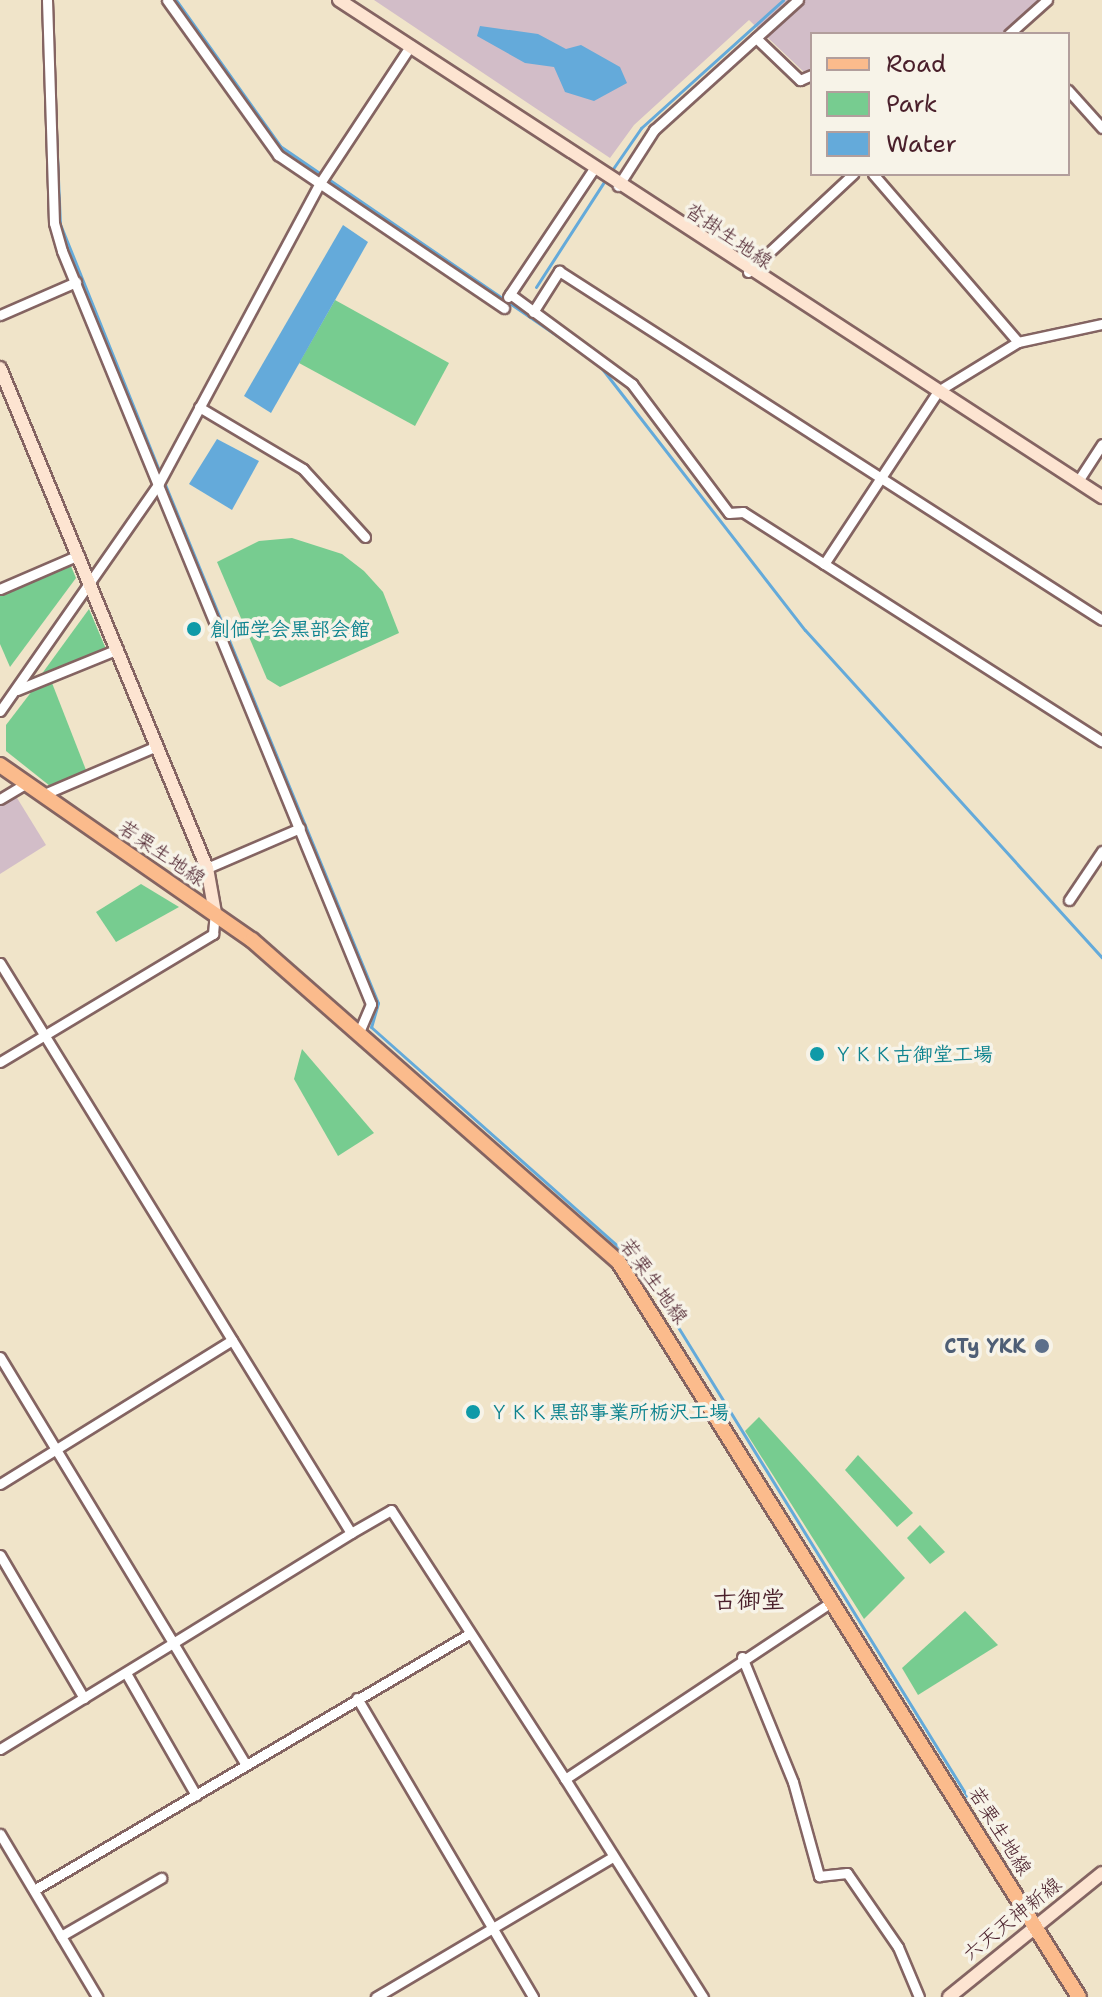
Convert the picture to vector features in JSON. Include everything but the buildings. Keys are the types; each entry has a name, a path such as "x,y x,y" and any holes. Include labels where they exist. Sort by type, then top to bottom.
{"main road":[{"name":"沓掛生地線","path":"339,0 411,45 748,272 1102,497"},
{"path":"0,368 207,868 215,913"},
{"name":"若栗生地線","path":"0,765 215,913 359,1032 618,1261 1079,1997"},
{"name":"六天天神新線","path":"949,1997 1102,1873"}],"street":[{"path":"47,0 54,223 371,1004 359,1032"},
{"path":"167,0 278,155 504,310 510,294 593,170"},
{"path":"618,186 654,130 798,0"},
{"path":"1014,32 1047,0"},
{"path":"756,38 800,80 810,76"},
{"path":"0,711 92,586 159,483 320,183 411,45"},
{"path":"1070,92 1102,128"},
{"path":"748,272 851,176"},
{"path":"875,176 1018,342"},
{"path":"533,312 559,271 1102,620"},
{"path":"0,315 76,282"},
{"path":"510,294 632,384 729,513 743,512 1102,742"},
{"path":"824,564 938,391 1018,342 1102,324"},
{"path":"199,407 303,469 365,537"},
{"path":"1078,481 1102,444"},
{"path":"0,589 79,555"},
{"path":"17,690 118,649"},
{"path":"42,795 157,746"},
{"path":"0,799 25,784"},
{"path":"207,868 300,828"},
{"path":"1069,900 1102,851"},
{"path":"0,1062 213,934 215,913"},
{"path":"0,963 351,1533"},
{"path":"0,1484 232,1340"},
{"path":"0,1357 246,1765"},
{"path":"0,1749 391,1510 703,1997"},
{"path":"0,1555 84,1698"},
{"path":"565,1779 742,1657 833,1601"},
{"path":"34,1890 469,1634"},
{"path":"742,1657 793,1782 819,1876 847,1873 898,1947 919,1997"},
{"path":"126,1673 196,1795"},
{"path":"357,1698 533,1997"},
{"path":"0,1834 97,1997"},
{"path":"376,1997 613,1857"},
{"path":"61,1936 161,1878"}],"shaded area":[{"path":"374,0 1040,0 1004,32 810,32 810,72 806,74 749,20 634,125 610,158"},
{"path":"14,793 46,845 0,874 0,802"}],"green space":[{"path":"335,300 449,363 415,426 299,363"},
{"path":"292,538 342,554 364,571 383,592 399,633 280,687 267,679 217,562 259,541"},
{"path":"70,564 76,578 10,667 0,644 0,594"},
{"path":"89,609 106,649 41,675"},
{"path":"52,683 86,770 50,786 6,751 6,725 32,691"},
{"path":"141,884 179,907 116,942 96,912"},
{"path":"302,1049 374,1133 338,1156 294,1079"},
{"path":"759,1417 905,1578 864,1619 745,1431"},
{"path":"858,1455 913,1513 897,1527 845,1470"},
{"path":"920,1525 945,1552 930,1564 907,1538"},
{"path":"965,1611 998,1645 918,1695 902,1668"}],"water":[{"path":"480,26 538,34 566,49 581,45 620,67 627,83 594,101 565,92 554,67 525,63 477,36"},
{"path":"343,225 368,242 271,413 244,396"},
{"path":"217,439 259,461 232,510 189,484"}],"waterway":[{"path":"52,0 52,23"},
{"path":"176,0 280,146 594,361"},
{"path":"610,173 641,128 783,0"},
{"path":"55,110 60,224 161,475"},
{"path":"536,287 606,179"},
{"path":"600,366 805,630 1102,957"},
{"path":"164,482 378,1003 371,1027 624,1252 662,1301 970,1801"}],"place":[{"name":"創価学会黒部会館","path":"194,629"},
{"name":"ＹＫＫ古御堂工場","path":"817,1054"},
{"name":"CTy YKK","path":"1042,1346"},
{"name":"ＹＫＫ黒部事業所栃沢工場","path":"473,1412"}],"district":[{"name":"古御堂","path":"749,1601"}]}
